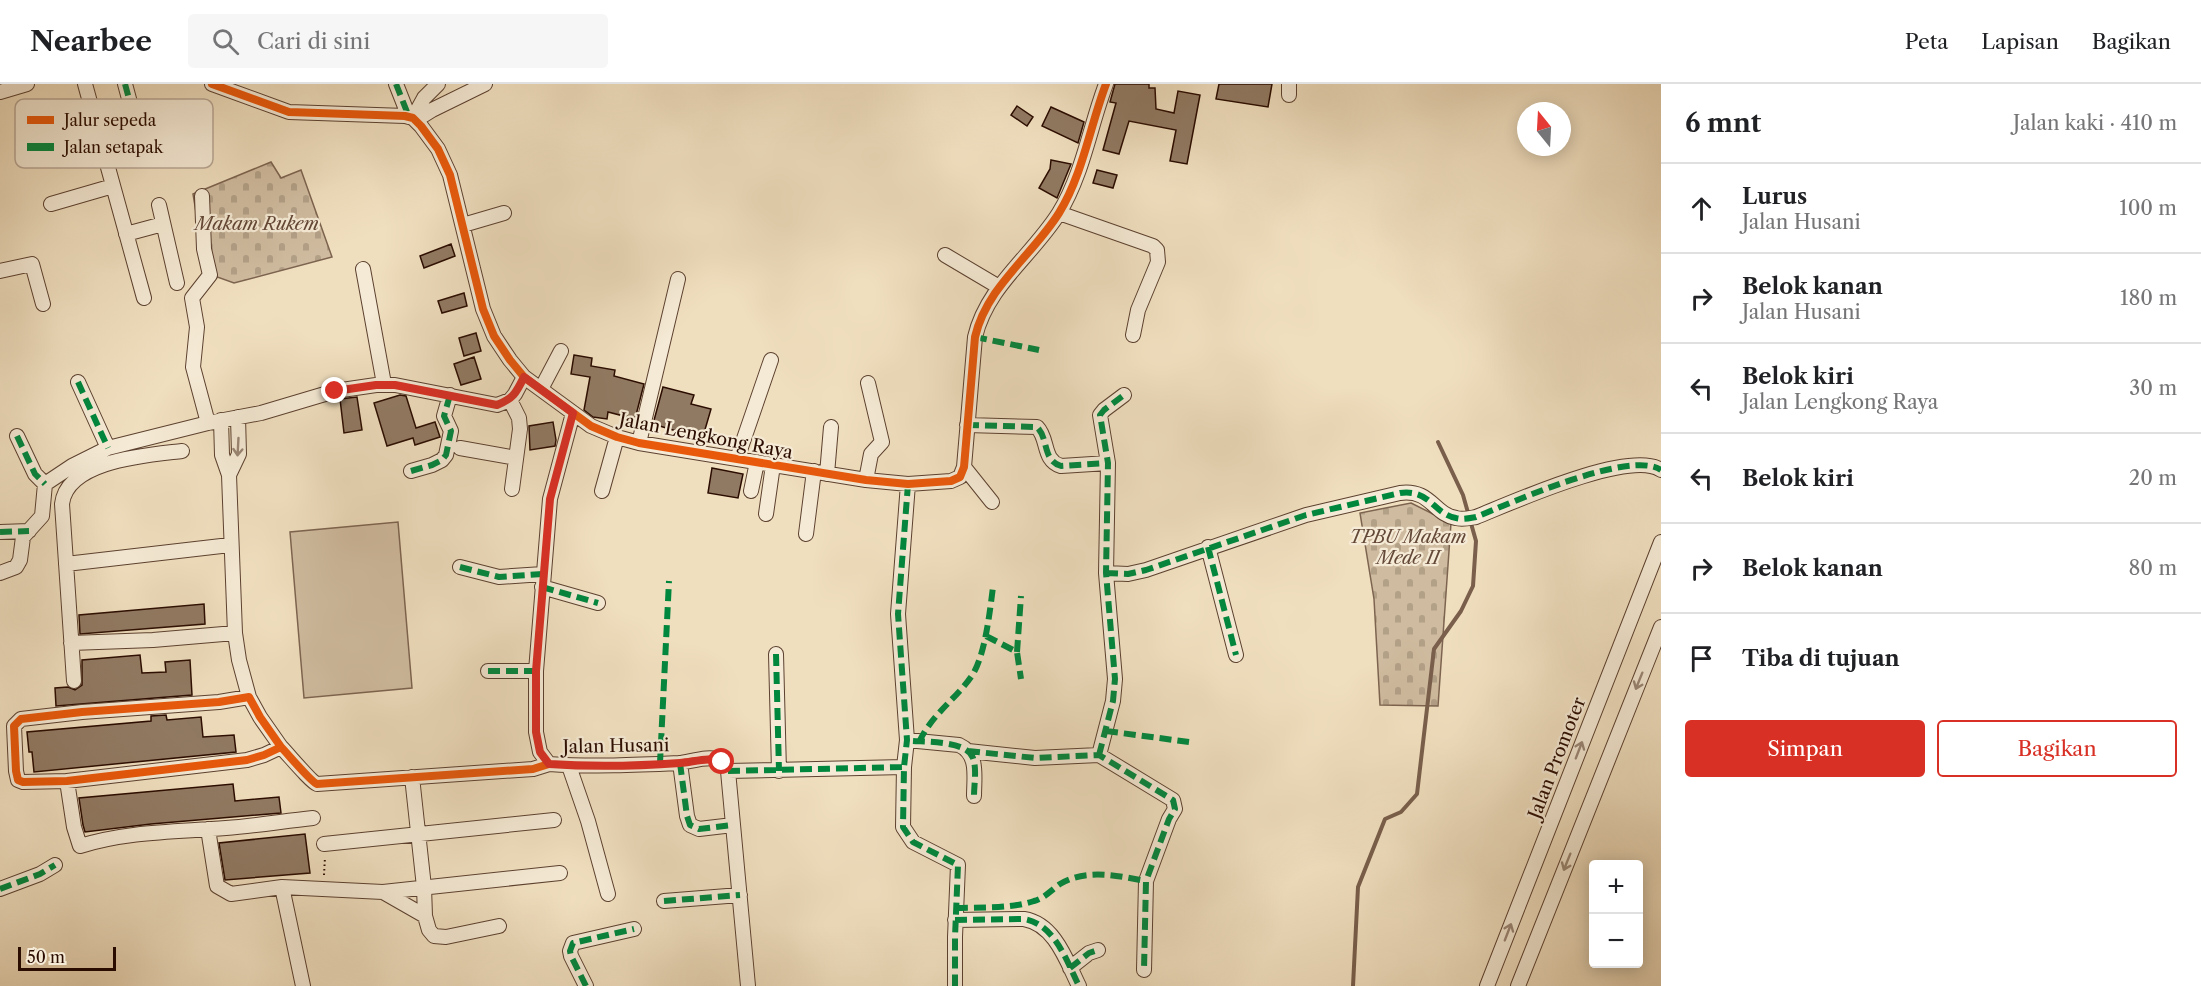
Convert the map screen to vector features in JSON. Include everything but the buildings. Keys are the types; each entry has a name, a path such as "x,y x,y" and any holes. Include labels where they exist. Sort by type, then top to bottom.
{"street":[{"path":"0,92 27,84"},
{"path":"85,84 89,99"},
{"path":"124,84 129,99"},
{"path":"212,84 289,112 413,118 485,84"},
{"name":"Jalan Lengkong Raya","path":"396,84 413,118 438,149 450,175 488,323 501,347 524,377 591,426 639,443 866,480 908,484 951,481 960,477 964,467"},
{"path":"413,118 424,98 438,84"},
{"path":"992,502 964,467 975,338 979,321 999,287 1059,213 1077,176 1101,88"},
{"path":"108,168 144,298"},
{"path":"51,204 113,186"},
{"path":"202,196 204,249 210,275 192,298 197,327 193,367 214,422 229,475 235,633 243,678 260,717 281,747 304,770 309,780 317,784 532,769 549,764"},
{"path":"159,206 177,283"},
{"path":"464,225 504,213"},
{"path":"1059,213 1153,246 1157,250 1158,262 1138,310 1133,335"},
{"path":"126,234 163,224"},
{"path":"945,255 999,287"},
{"path":"0,271 32,264 44,304"},
{"path":"363,269 384,384"},
{"path":"639,443 678,279"},
{"path":"541,389 561,351"},
{"path":"737,459 771,360"},
{"path":"45,484 72,466 108,448 335,391 384,384 497,405 510,400 524,377"},
{"path":"78,382 108,448"},
{"path":"866,480 871,453 882,442 868,383"},
{"path":"411,471 432,465 446,455 451,431 444,416 450,395"},
{"path":"1099,755 1113,701 1114,679 1106,573 1108,463 1100,415 1124,395"},
{"path":"510,400 520,424 512,489"},
{"name":"Jalan Husani","path":"573,413 570,432 560,458 550,499 536,671 536,732 540,752 549,764 570,766 720,760 728,771"},
{"path":"229,475 239,454 238,417"},
{"path":"967,425 1037,427 1053,463 1061,466 1108,463"},
{"path":"570,432 591,426"},
{"path":"806,534 831,427"},
{"path":"17,436 35,474 45,484"},
{"path":"602,491 617,437"},
{"path":"460,448 516,458"},
{"path":"74,681 63,494 70,485 89,470 119,460 182,451"},
{"path":"751,491 757,462"},
{"path":"766,514 773,465"},
{"path":"1106,573 1128,574 1146,570 1306,515 1413,491 1456,519 1471,518 1586,475 1621,466 1656,466 1661,470"},
{"path":"0,573 11,570 18,563 22,540 42,516 45,484"},
{"path":"908,484 898,614 907,740 903,827 913,842 958,865 955,986"},
{"path":"0,532 29,531"},
{"name":"Jalan Promoter","path":"1487,986 1661,542"},
{"path":"66,564 231,545"},
{"path":"1208,547 1236,655"},
{"path":"460,567 499,578 543,581 598,603"},
{"path":"1518,986 1661,627"},
{"path":"71,643 153,640 235,633"},
{"path":"776,654 779,771"},
{"path":"488,671 536,671"},
{"path":"249,696 219,702 82,712 17,721 14,730 18,780 23,782 67,781 247,760 281,747"},
{"path":"907,740 959,745 968,751 974,760 974,796"},
{"path":"968,751 1035,758 1099,755 1164,794 1175,804 1146,881 1144,970"},
{"path":"680,763 690,825 699,829 733,825"},
{"path":"570,766 608,894"},
{"path":"748,986 728,771 904,767"},
{"path":"412,777 425,916 429,930 437,937 446,937 499,926"},
{"path":"67,781 74,826 80,846 129,834 208,829 313,818"},
{"path":"324,844 554,820"},
{"path":"208,829 217,886 231,894 282,887 383,892 560,873"},
{"path":"0,889 40,874 55,865"},
{"path":"282,887 303,986"},
{"path":"383,892 425,916"},
{"path":"664,901 740,896"},
{"path":"955,920 1024,919 1032,921 1048,932 1056,942 1079,986"},
{"path":"586,986 570,951 573,943 634,928"},
{"path":"1070,968 1089,953 1098,950"}],"green space":[{"name":"Makam Rukem","path":"271,162 281,178 301,170 332,257 234,283 206,273 193,194"},
{"name":"TPBU Makam Mede II","path":"1411,503 1451,523 1438,706 1380,705 1374,599 1360,513"},
{"path":"398,522 412,688 304,698 290,532"}],"waterway":[{"path":"1353,986 1358,887 1385,819 1401,812 1417,794 1434,649 1461,611 1473,586 1476,541 1463,495 1438,442"}],"marked path":[{"path":"125,84 129,99"},
{"path":"396,84 409,117"},
{"path":"975,337 1039,350"},
{"path":"78,382 108,448"},
{"path":"411,471 432,465 446,455 451,431 444,416 450,395"},
{"path":"1099,755 1113,701 1115,679 1106,573 1108,463 1100,415 1124,395"},
{"path":"967,425 1037,427 1041,432 1048,454 1055,463 1061,466 1108,463"},
{"path":"17,436 35,474 45,484"},
{"path":"1106,573 1128,574 1146,570 1306,515 1400,493 1419,495 1448,516 1466,519 1570,480 1598,472 1646,465 1661,470"},
{"path":"908,484 898,614 907,740 903,827 913,842 958,865 955,986"},
{"path":"0,532 29,531"},
{"path":"1208,547 1236,655"},
{"path":"460,567 499,577 543,574"},
{"path":"660,763 669,581"},
{"path":"542,587 598,603"},
{"path":"919,742 937,715 976,669 986,634 993,587"},
{"path":"1017,652 1021,596"},
{"path":"986,636 1017,652 1021,679"},
{"path":"776,654 779,771"},
{"path":"488,671 536,671"},
{"path":"1106,731 1189,742"},
{"path":"913,741 955,745 969,752 975,767 974,796"},
{"path":"968,751 1035,758 1099,755 1173,800 1175,809 1169,819 1146,881 1144,970"},
{"path":"680,763 690,825 699,829 733,825"},
{"path":"728,771 904,767"},
{"path":"0,889 40,874 55,865"},
{"path":"956,908 1025,904 1038,900 1060,884 1081,876 1103,875 1146,881"},
{"path":"664,901 740,895"},
{"path":"955,920 1024,919 1035,922 1044,928 1059,945 1079,986"},
{"path":"586,986 571,956 573,943 634,929"},
{"path":"1070,968 1089,953 1098,950"}],"cycle path":[{"path":"212,84 289,112 413,118 438,149 450,175 483,309 494,336 524,377 591,426 639,443 866,480 908,484 951,481 960,477 964,467 975,337 981,319 989,302 1048,229 1067,198 1080,166 1106,84"},
{"path":"281,747 249,697 219,702 21,719 14,726 16,771 18,780 23,782 67,781 247,760 281,747 317,784 533,769 549,764"}],"route":[{"path":"335,391 376,385 395,385 450,395 482,404 497,405 510,400 524,377 573,413 570,432 560,458 550,499 542,579 535,726 540,752 549,764 570,766 680,763 710,759 722,762"}]}
